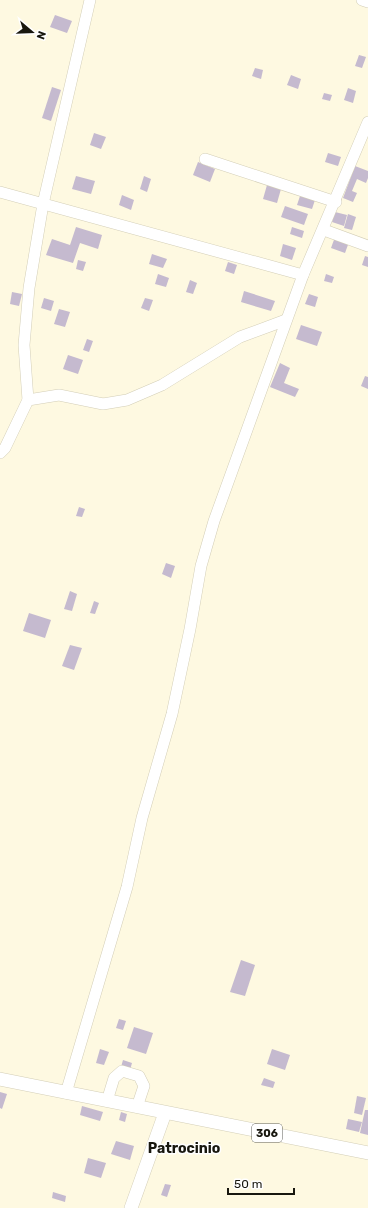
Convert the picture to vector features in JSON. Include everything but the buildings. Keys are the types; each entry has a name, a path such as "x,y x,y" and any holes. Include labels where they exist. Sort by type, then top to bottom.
{"main road":[{"path":"0,1079 165,1113 131,1208"},
{"name":"306","path":"165,1113 368,1153"}],"street":[{"path":"0,453 5,448 28,400 24,345 29,288 43,204 90,0"},
{"path":"362,0 368,2"},
{"path":"66,1093 125,894 142,818 172,714 201,566 214,521 303,275 336,202 368,122"},
{"path":"205,159 336,202"},
{"path":"0,192 303,275"},
{"path":"324,230 367,244"},
{"path":"28,400 59,395 103,404 127,400 162,385 240,337 286,320"},
{"path":"107,1101 114,1078 122,1071 139,1076 144,1086 137,1107"}],"district":[{"name":"Patrocinio","path":"184,1148"}]}
